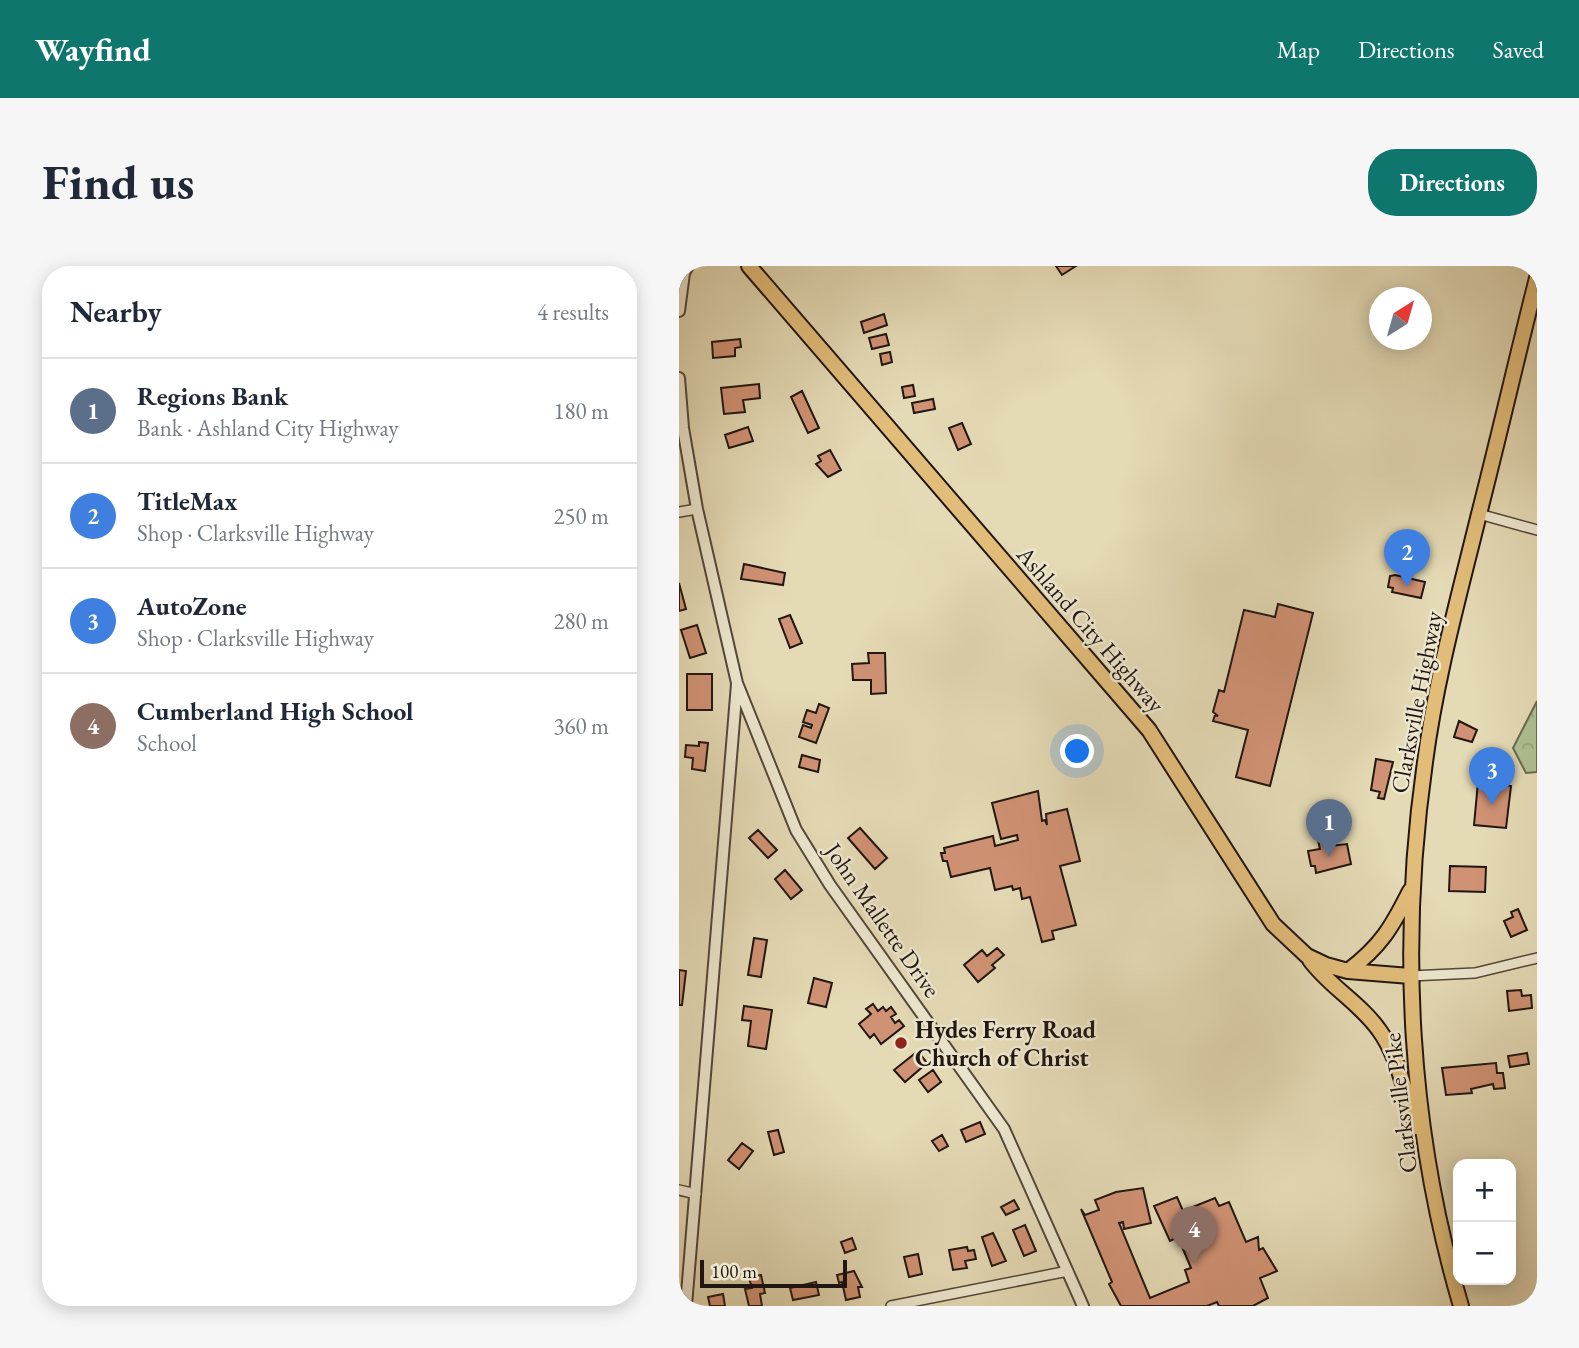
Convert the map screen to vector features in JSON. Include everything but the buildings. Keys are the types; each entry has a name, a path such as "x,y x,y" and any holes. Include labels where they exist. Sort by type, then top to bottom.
{"main road":[{"name":"Ashland City Highway","path":"749,266 1149,730 1273,924 1307,956 1348,971 1410,976"},
{"name":"Clarksville Highway","path":"1410,976 1413,887 1430,730 1537,278"},
{"path":"1348,971 1370,954 1389,933 1413,887"},
{"path":"1307,956 1324,979 1360,1008 1381,1031 1393,1055 1427,1157"},
{"name":"Clarksville Pike","path":"1410,976 1416,1068 1427,1157 1448,1259 1461,1306"}],"street":[{"path":"679,311 684,273 688,266"},
{"path":"679,378 683,428 697,509 737,683 686,1306"},
{"path":"679,512 697,509"},
{"path":"1479,514 1537,530"},
{"name":"John Mallette Drive","path":"737,683 745,697 796,830 830,886 1004,1129 1083,1306"},
{"path":"1410,976 1480,972 1537,958"},
{"path":"679,1190 696,1194"},
{"path":"891,1306 1068,1270"}],"green space":[{"path":"1537,701 1537,772 1526,773 1513,748"}],"place":[{"name":"TitleMax","path":"1407,587"},
{"name":"AutoZone","path":"1492,805"},
{"name":"Regions Bank","path":"1329,857"},
{"name":"Hydes Ferry Road Church of Christ","path":"901,1043"},
{"name":"Cumberland High School","path":"1194,1264"}]}
